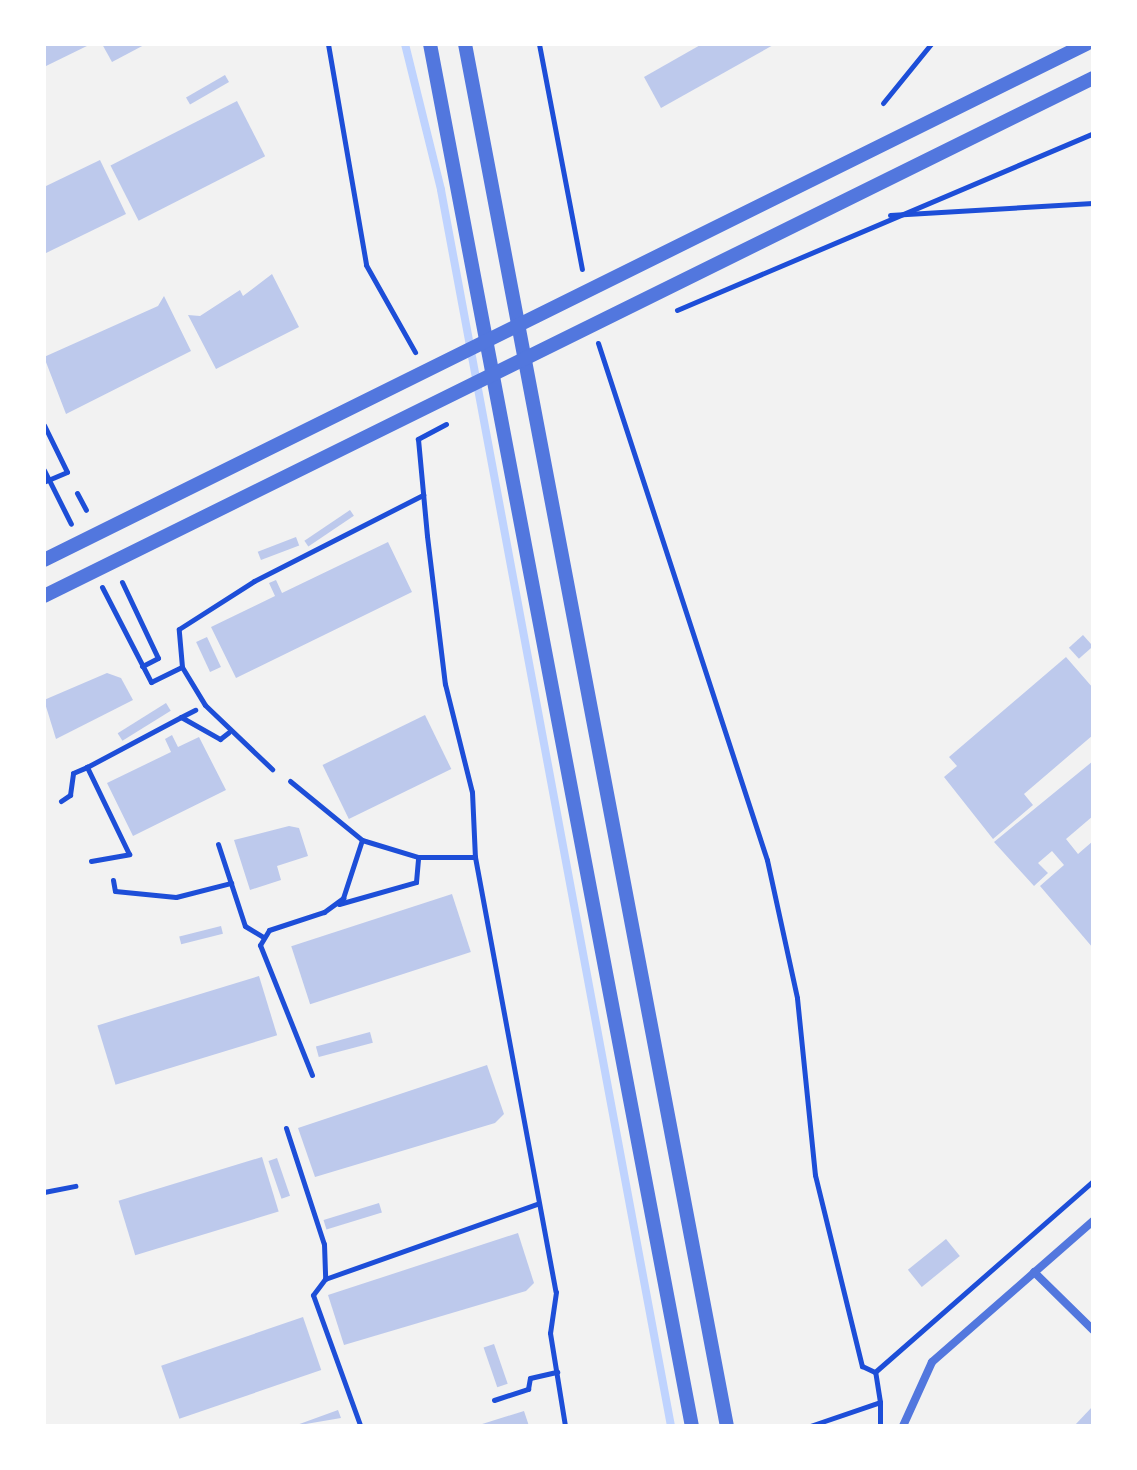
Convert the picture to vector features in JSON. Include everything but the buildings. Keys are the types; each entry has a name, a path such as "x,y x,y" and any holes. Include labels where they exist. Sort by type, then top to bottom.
{"street":[{"path":"430,44 692,1426"},
{"path":"465,44 727,1426"},
{"path":"44,560 583,296 1086,44"},
{"path":"44,596 441,400 596,330 1093,78"},
{"path":"903,1426 932,1362 1093,1221"},
{"path":"1034,1272 1093,1330"}],"path":[{"path":"328,44 366,265 415,352"},
{"path":"539,44 582,269"},
{"path":"883,103 931,44"},
{"path":"670,313 886,215 1093,133"},
{"path":"886,215 1093,203"},
{"path":"596,330 598,345 767,860 797,998 815,1175 862,1366 875,1372"},
{"path":"598,345 613,339"},
{"path":"446,424 418,439 445,684 472,792 475,857 537,1204 556,1292 550,1333 565,1426"},
{"path":"44,425 67,472 44,482"},
{"path":"77,493 86,510"},
{"path":"272,769 229,732 182,667 179,629 254,581 423,495"},
{"path":"122,582 158,658 142,666"},
{"path":"128,641 151,682 182,667"},
{"path":"437,691 445,684"},
{"path":"61,801 70,795 73,773 195,710"},
{"path":"181,717 189,728 202,726 220,739 229,732"},
{"path":"87,767 129,854 91,861"},
{"path":"290,781 362,840 418,857 475,857"},
{"path":"334,905 362,840"},
{"path":"218,844 245,926 263,937 312,1075"},
{"path":"263,937 334,905 416,882 418,857"},
{"path":"113,880 115,891 176,897 231,883"},
{"path":"286,1128 320,1224 325,1279"},
{"path":"875,1372 1093,1181"},
{"path":"44,1192 75,1186"},
{"path":"360,1425 313,1295 325,1279 537,1204"},
{"path":"494,1400 528,1389 530,1378 558,1372"},
{"path":"875,1372 880,1426"},
{"path":"810,1426 880,1402"}],"waterway":[{"path":"405,44 441,190 671,1426"}]}
